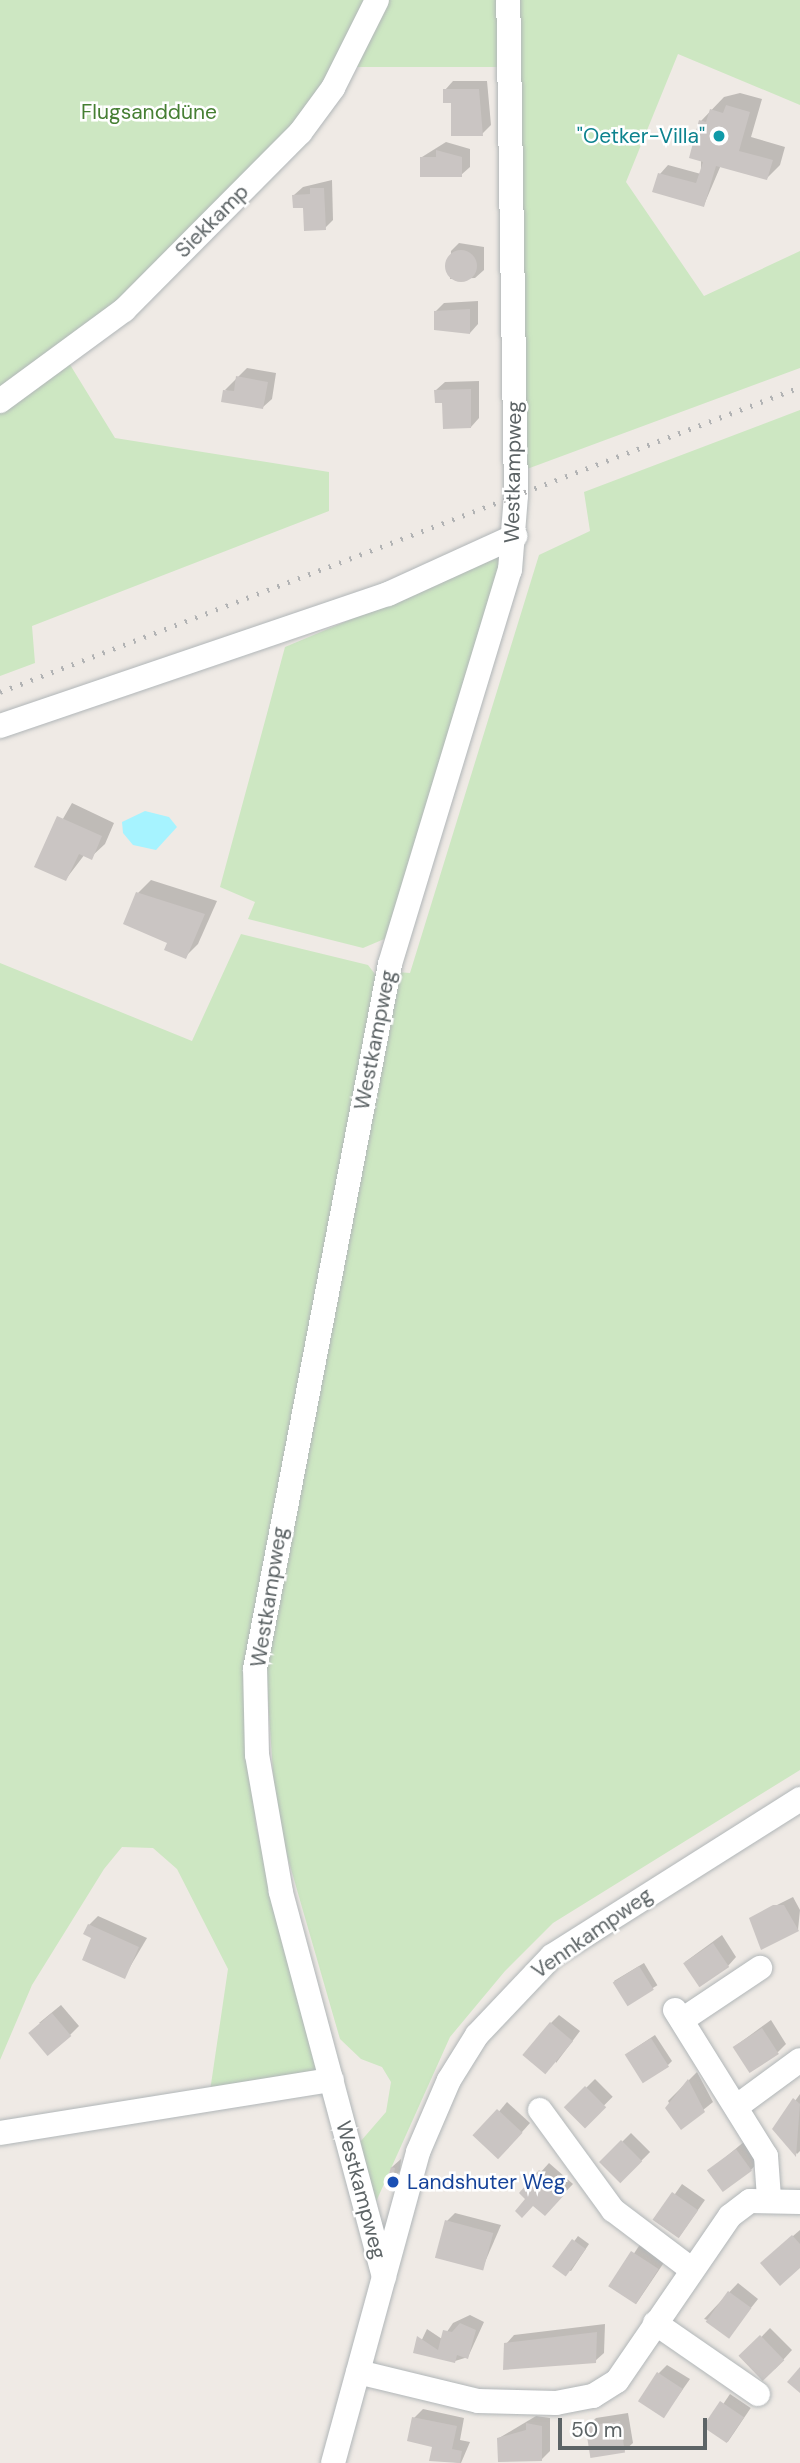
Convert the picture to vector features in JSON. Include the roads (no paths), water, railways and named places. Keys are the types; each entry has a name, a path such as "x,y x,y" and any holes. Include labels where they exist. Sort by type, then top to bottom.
{"street":[{"name":"Siekkamp","path":"0,401 124,310 300,133 333,88 377,0"},
{"name":"Westkampweg","path":"333,2463 384,2277 266,1816 255,1669 390,964 510,570 515,536 508,0"},
{"path":"0,726 388,594 515,536"},
{"name":"Vennkampweg","path":"384,2277 429,2123 491,2017 569,1944 800,1799"},
{"path":"760,1968 679,2015 766,2156 769,2197"},
{"path":"736,2107 800,2060"},
{"path":"0,2133 332,2080"},
{"path":"540,2110 613,2210 691,2269"},
{"path":"358,2372 465,2399 567,2402 617,2381 654,2323 730,2216 750,2201 769,2197 800,2202"},
{"path":"654,2323 758,2394"}],"water":[{"path":"145,811 169,817 177,827 156,850 133,845 123,833 122,822"}],"railway":[{"path":"0,692 800,387"}],"place":[{"name":"\"Oetker-Villa\"","path":"719,136"},
{"name":"Landshuter Weg","path":"393,2182"}],"park label":[{"name":"Flugsanddüne","path":"149,112"}]}
